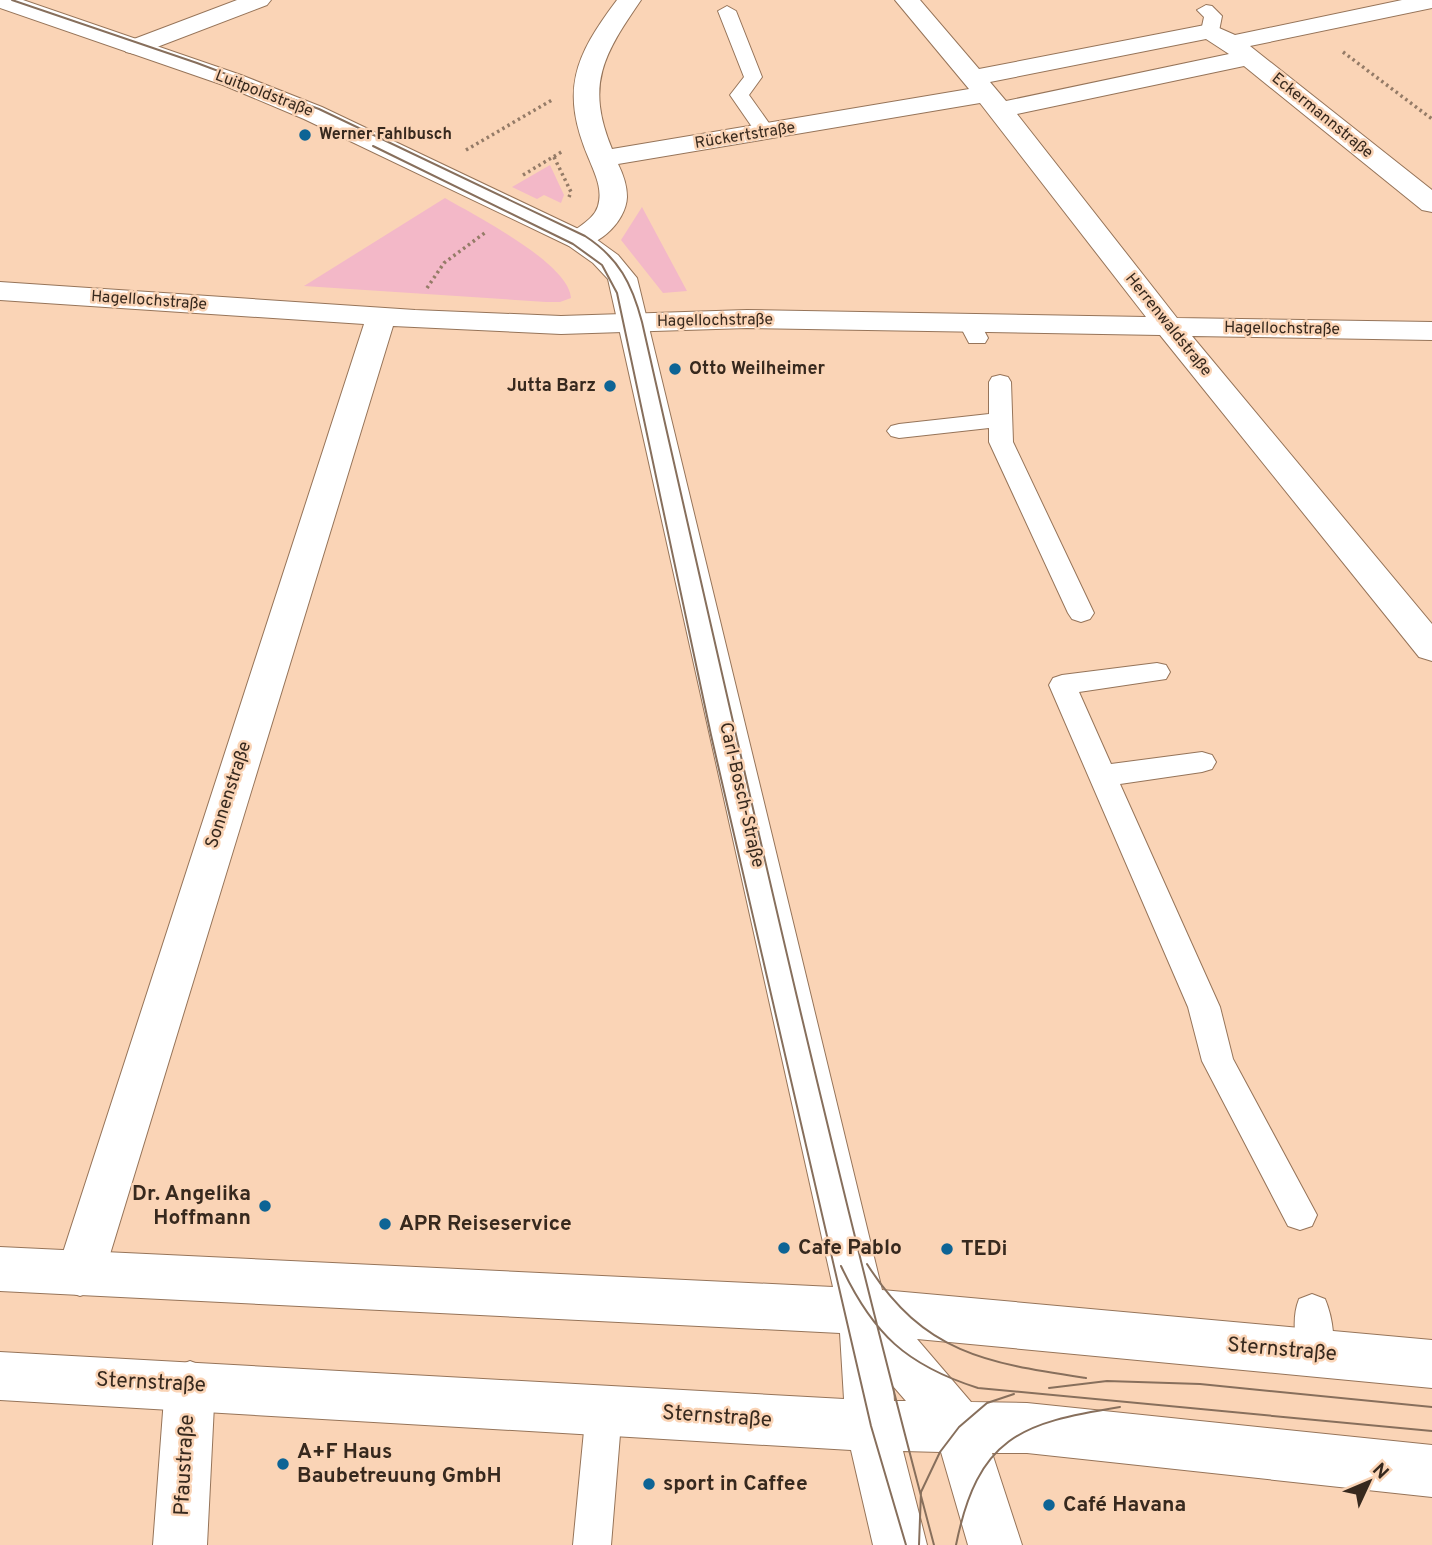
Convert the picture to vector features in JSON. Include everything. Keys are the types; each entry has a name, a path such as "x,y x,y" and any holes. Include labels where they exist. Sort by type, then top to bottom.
{"street":[{"name":"Luitpoldstraße","path":"0,0 232,80 313,113 579,240 599,252 622,278"},
{"path":"135,47 259,0"},
{"path":"579,240 601,224 610,213 614,202 614,183 591,134 584,110 583,82 599,41 629,0"},
{"name":"Herrenwaldstraße","path":"907,0 986,94 1169,327 1432,648"},
{"name":"Rückertstraße","path":"602,159 986,94 1224,35 1310,27 1432,1"},
{"name":"Rückertstraße","path":"986,94 1224,35"},
{"name":"Eckermannstraße","path":"1224,35 1432,204"},
{"name":"Carl-Bosch-Straße","path":"622,278 863,1312 871,1426 900,1545"},
{"name":"Hagellochstraße","path":"0,291 398,318 561,326 747,319 973,331 1169,327 1432,331"},
{"name":"Sonnenstraße","path":"80,1274 398,318"},
{"name":"Sternstraße","path":"0,1269 1314,1332 1432,1364"},
{"name":"Carl-Bosch-Straße","path":"863,1312 959,1427 995,1545"},
{"name":"Sternstraße","path":"0,1376 871,1426 1027,1428 1432,1471"},
{"name":"Pfaustraße","path":"180,1545 190,1385"}],"lane":[{"path":"727,11 752,77 739,95 766,133"},
{"path":"1000,382 1001,442 1081,613"},
{"path":"899,431 1001,420"},
{"path":"1157,672 1062,685 1205,1007 1218,1061 1300,1215"},
{"path":"1102,776 1202,762"},
{"path":"592,1545 604,1410"}],"path":[{"path":"1310,27 1432,119"},
{"path":"408,159 418,150 445,162 583,82"},
{"path":"514,180 591,134"},
{"path":"398,318 431,278 465,245 495,227"}],"shaded area":[{"path":"550,165 564,195 561,203 544,195 537,199 512,187"},
{"path":"445,198 538,255 566,284 571,298 560,302 546,302 304,286"},
{"path":"642,207 687,291 663,293 621,240"}],"tram line":[{"path":"12,0 197,63 319,109 585,236 607,253 622,273 634,296 642,322 747,782 877,1326"},
{"path":"373,146 573,244 602,265 617,293 711,735 871,1426 906,1545"},
{"path":"867,1264 911,1318 935,1336 988,1359 1018,1367 1086,1378"},
{"path":"841,1266 853,1290 877,1326"},
{"path":"877,1326 911,1357 931,1369 978,1388 1432,1431"},
{"path":"877,1326 921,1495"},
{"path":"1049,1388 1107,1381 1200,1384 1432,1407"},
{"path":"921,1495 940,1452 959,1427 987,1403 1014,1394"},
{"path":"956,1545 965,1509 977,1480 991,1458 1009,1442 1030,1429 1055,1420 1120,1407"},
{"path":"919,1545 921,1495"},
{"path":"921,1495 934,1545"}],"place":[{"name":"Werner Fahlbusch","path":"305,135"},
{"name":"Otto Weilheimer","path":"675,369"},
{"name":"Jutta Barz","path":"610,386"},
{"name":"Dr. Angelika Hoffmann","path":"265,1206"},
{"name":"APR Reiseservice","path":"385,1224"},
{"name":"Cafe Pablo","path":"784,1248"},
{"name":"TEDi","path":"947,1249"},
{"name":"A+F Haus Baubetreuung GmbH","path":"283,1464"},
{"name":"sport in Caffee","path":"649,1484"},
{"name":"Café Havana","path":"1049,1505"}]}
